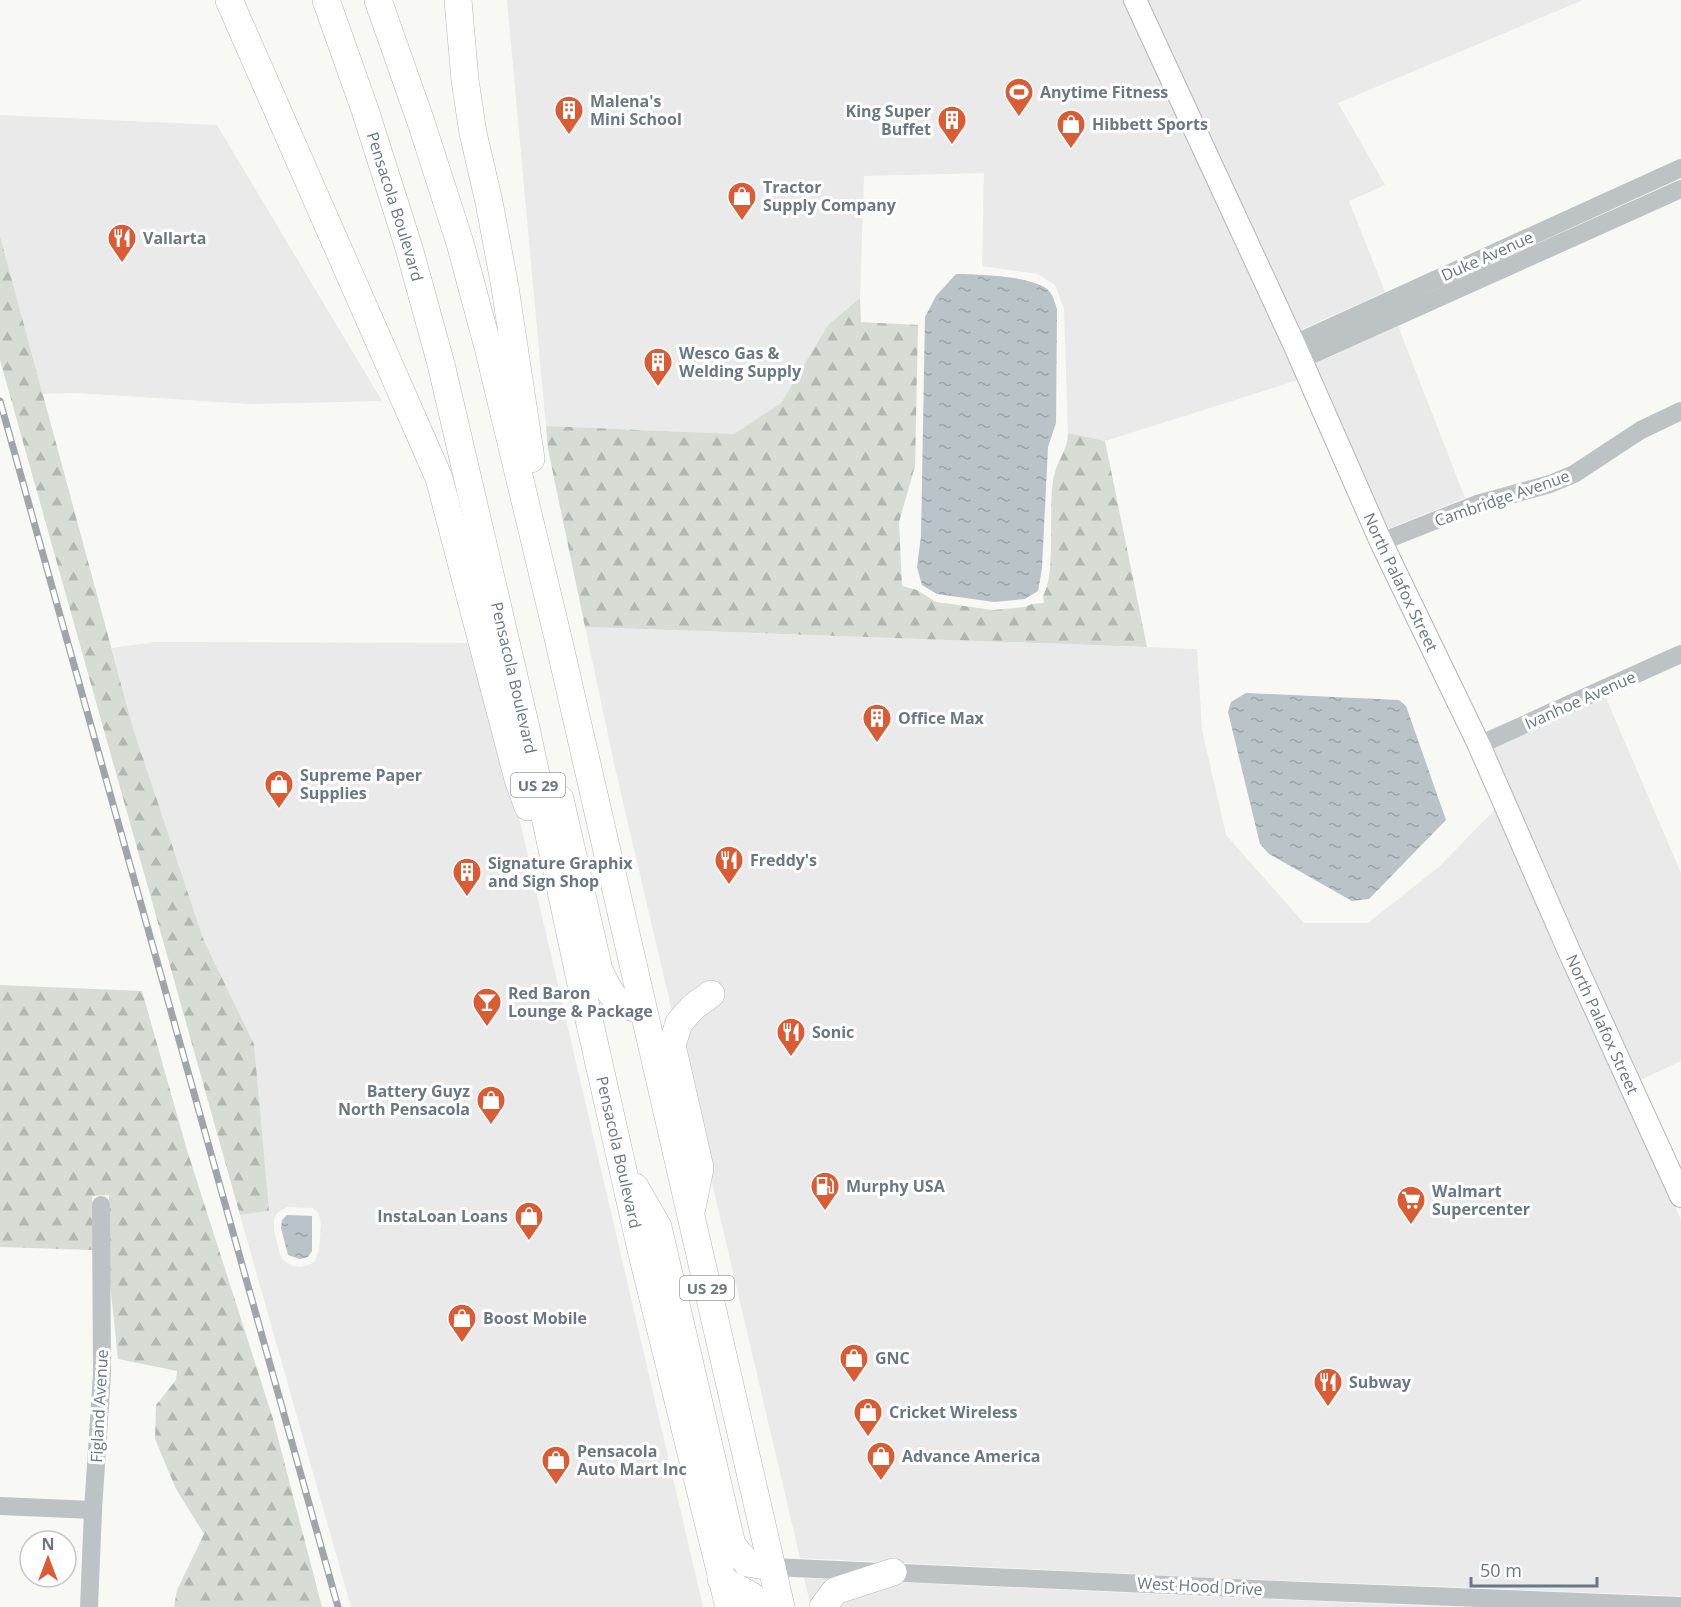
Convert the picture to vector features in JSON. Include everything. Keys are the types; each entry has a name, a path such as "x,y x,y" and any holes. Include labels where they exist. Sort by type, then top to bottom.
{"highway":[{"path":"229,0 439,478 518,779 569,930"},
{"name":"Pensacola Boulevard","path":"326,0 409,248 438,353 519,694 622,1165 729,1607"},
{"name":"US 29","path":"378,0 422,122 460,243 488,347 558,638 781,1607"},
{"path":"440,0 465,80"},
{"path":"458,0 465,80 473,133 505,286 558,638"},
{"path":"519,694 547,744 599,970 612,995 626,1008 642,1009"},
{"path":"690,1215 700,1168 672,1045 680,1023 693,1007 711,994"},
{"path":"622,1165 658,1227 732,1545 747,1563 772,1567"},
{"path":"823,1607 835,1591 893,1572"},
{"path":"721,1579 752,1596 757,1607"}],"main road":[{"name":"North Palafox Street","path":"1136,0 1381,542 1479,745 1569,951 1674,1162 1681,1196"}],"street":[{"name":"Duke Avenue","path":"1297,352 1681,168"},
{"name":"Duke Avenue","path":"1297,352 1681,189"},
{"name":"Cambridge Avenue","path":"1381,542 1477,504 1558,481 1574,474 1641,429 1681,411"},
{"name":"Ivanhoe Avenue","path":"1479,745 1681,654"},
{"name":"Figland Avenue","path":"89,1607 102,1374 101,1205"},
{"path":"0,1506 93,1510"},
{"name":"West Hood Drive","path":"721,1579 772,1567 1681,1606"}],"shaded area":[{"path":"507,0 1126,0 1298,380 1105,441 1068,433 1064,309 1055,285 1038,274 982,266 984,173 864,176 860,298 828,325 781,403 734,434 546,426"},
{"path":"1145,0 1583,0 1338,103 1385,185 1349,201 1385,292 1298,331"},
{"path":"0,115 217,125 382,401 251,404 77,393 43,394 0,236"},
{"path":"1398,326 1465,498 1385,530 1312,365"},
{"path":"585,627 1197,649 1202,730 1226,835 1304,923 1368,923 1440,866 1497,807 1681,1220 1681,1596 1218,1578 800,1558 616,772"},
{"path":"155,642 474,643 489,689 703,1607 351,1607 240,1215 268,1211 254,1044 204,941 133,728 112,648","holes":["287,1207 312,1208 319,1214 321,1224 319,1251 314,1262 309,1265 301,1267 290,1265 281,1258 274,1230 274,1219 277,1213"]},
{"path":"1606,698 1681,873 1681,1061 1638,1081 1490,750"},
{"path":"804,1578 1217,1597 1452,1607 811,1607"}],"green space":[{"path":"0,236 133,728 204,941 254,1044 269,1211 240,1215 0,360"},
{"path":"860,298 861,322 918,325 915,466 899,522 902,586 917,590 936,602 993,610 1044,603 1043,596 1050,572 1052,489 1055,471 1066,445 1068,433 1105,441 1147,647 585,627 548,449 546,426 734,434 781,403 828,325"},
{"path":"0,985 142,991 187,1150 273,1419 322,1607 174,1607 177,1590 204,1534 176,1489 155,1439 156,1405 176,1380 177,1371 118,1359 110,1283 109,1195 92,1196 93,1250 0,1247"}],"water":[{"path":"956,274 1005,277 1032,282 1049,291 1057,309 1056,423 1048,447 1042,568 1038,591 1025,599 994,602 937,594 922,585 917,567 921,536 925,317 936,296"},
{"path":"1246,693 1399,700 1406,706 1446,820 1369,899 1352,901 1269,854 1260,844 1228,712 1231,702"},
{"path":"287,1215 312,1216 312,1251 308,1257 300,1259 288,1255 281,1228 282,1220"}],"railway":[{"path":"0,401 338,1607"}],"place":[{"name":"Anytime Fitness","path":"1019,118"},
{"name":"Malena's Mini School","path":"569,136"},
{"name":"King Super Buffet","path":"952,146"},
{"name":"Hibbett Sports","path":"1071,150"},
{"name":"Tractor Supply Company","path":"742,222"},
{"name":"Vallarta","path":"122,264"},
{"name":"Wesco Gas & Welding Supply","path":"658,388"},
{"name":"Office Max","path":"877,744"},
{"name":"Supreme Paper Supplies","path":"279,810"},
{"name":"Freddy's","path":"729,886"},
{"name":"Signature Graphix and Sign Shop","path":"467,898"},
{"name":"Red Baron Lounge & Package","path":"487,1028"},
{"name":"Sonic","path":"791,1058"},
{"name":"Battery Guyz North Pensacola","path":"491,1126"},
{"name":"Murphy USA","path":"825,1212"},
{"name":"Walmart Supercenter","path":"1411,1226"},
{"name":"InstaLoan Loans","path":"529,1242"},
{"name":"Boost Mobile","path":"462,1344"},
{"name":"GNC","path":"854,1384"},
{"name":"Subway","path":"1328,1408"},
{"name":"Cricket Wireless","path":"868,1438"},
{"name":"Advance America","path":"881,1482"},
{"name":"Pensacola Auto Mart Inc","path":"556,1486"}]}
